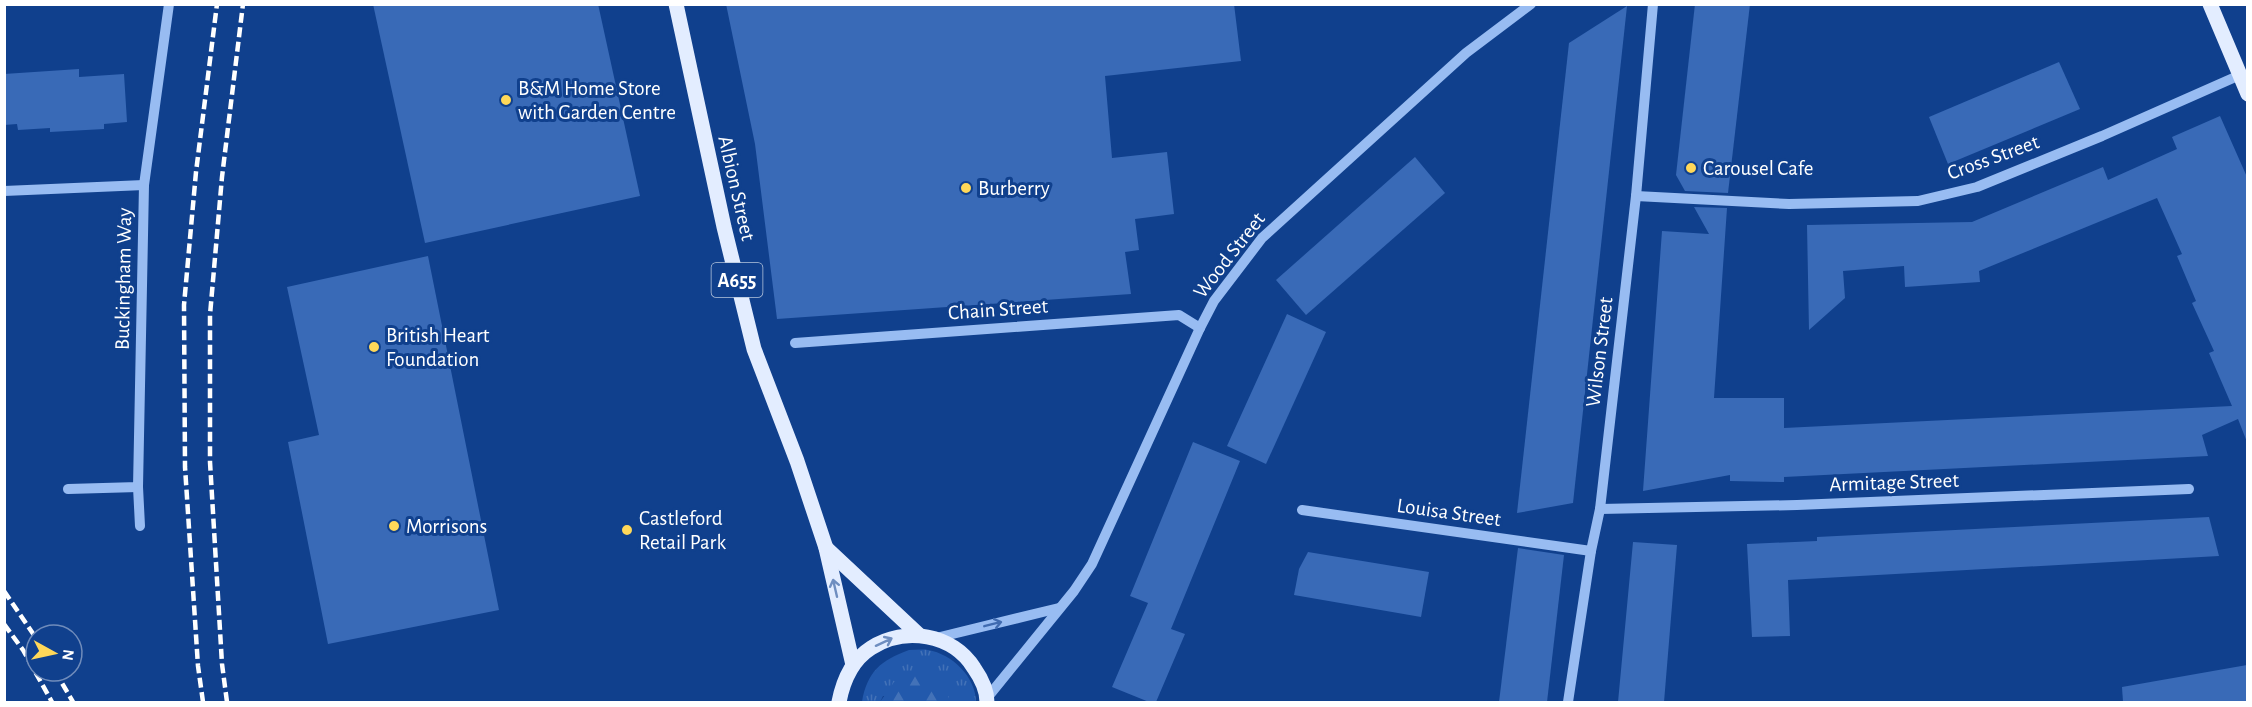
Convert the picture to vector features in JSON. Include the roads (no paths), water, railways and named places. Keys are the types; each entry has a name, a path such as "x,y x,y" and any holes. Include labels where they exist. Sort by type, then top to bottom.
{"main road":[{"name":"Albion Street","path":"676,4 722,216 754,349 797,461 826,548"},
{"path":"2210,4 2247,94"},
{"name":"A655","path":"826,548 919,635"},
{"name":"A655","path":"826,548 853,665"},
{"path":"839,702 843,683 853,665 871,648 894,637 919,635 936,638 955,647 970,661 981,678 987,700"}],"street":[{"name":"Buckingham Way","path":"140,526 138,487 144,185 169,4"},
{"name":"Wood Street","path":"987,700 1074,591 1092,564 1214,301 1262,238 1466,53 1531,4"},
{"name":"Wilson Street","path":"1568,702 1591,551 1600,509 1636,196 1653,4"},
{"name":"Cross Street","path":"1636,196 1789,204 1918,201 1977,187 2102,136 2240,75"},
{"path":"4,191 144,185"},
{"name":"Chain Street","path":"795,343 1179,315 1200,328"},
{"path":"68,489 138,487"},
{"name":"Armitage Street","path":"1600,509 1797,505 2189,489"},
{"name":"Louisa Street","path":"1302,510 1591,551"},
{"path":"936,638 1059,608"}],"railway":[{"path":"203,702 198,666 185,467 184,305 196,172 217,4"},
{"path":"227,702 222,664 210,462 210,315 222,177 243,4"},
{"path":"4,591 26,623"},
{"path":"4,624 23,650 52,702"},
{"path":"62,683 73,702"}],"place":[{"name":"B&M Home Store with Garden Centre","path":"506,100"},
{"name":"Carousel Cafe","path":"1691,168"},
{"name":"Burberry","path":"966,188"},
{"name":"British Heart Foundation","path":"374,347"},
{"name":"Morrisons","path":"394,526"},
{"name":"Castleford Retail Park","path":"627,530"}]}
